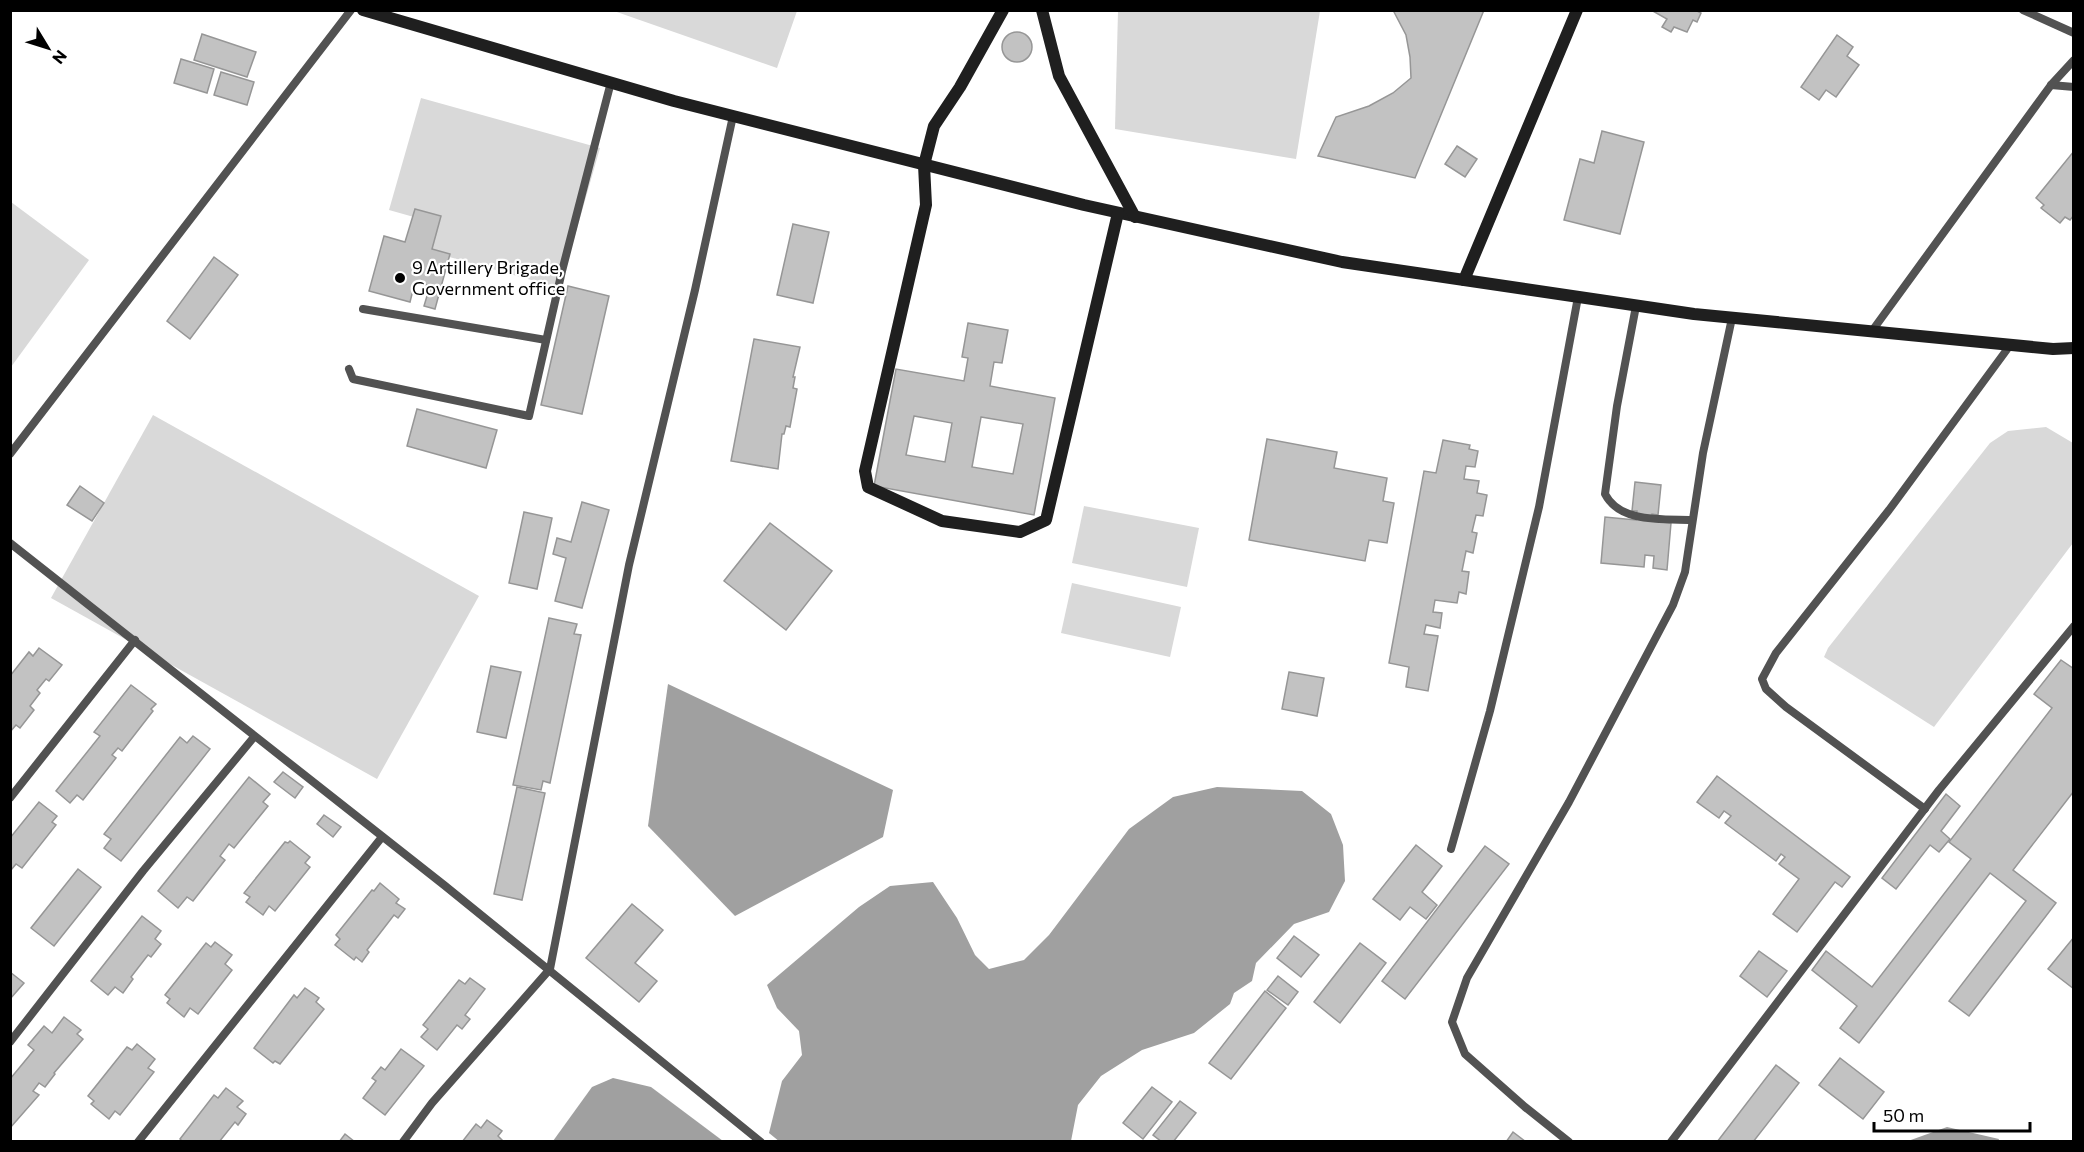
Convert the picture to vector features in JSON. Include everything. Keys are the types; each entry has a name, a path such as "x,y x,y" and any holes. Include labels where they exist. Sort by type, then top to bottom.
{"street":[{"path":"363,10 733,116 1118,213 1342,262 1732,318 2053,349 2073,348"},
{"path":"1002,10 960,87 934,126 924,165 926,205 865,471 868,487 942,521 1020,532 1046,520 1118,213"},
{"path":"1042,10 1059,76 1135,217"},
{"path":"1464,280 1577,10"}],"lane":[{"path":"10,454 351,10"},
{"path":"2023,10 2073,33"},
{"path":"1872,331 2051,85 2073,60"},
{"path":"349,369 353,379 529,416 611,82"},
{"path":"2051,85 2073,87"},
{"path":"403,1142 432,1103 550,969 629,565 695,290 733,116"},
{"path":"1451,849 1490,711 1539,507 1578,297"},
{"path":"1636,306 1617,406 1605,494 1610,505 1633,516 1691,520"},
{"path":"363,309 546,340"},
{"path":"1569,1142 1464,1054 1452,1022 1467,978 1569,802 1673,605 1685,572 1691,520 1703,453 1732,318"},
{"path":"1924,809 1786,707 1766,689 1762,679 1776,653 1889,510 2011,344"},
{"path":"10,543 550,969 761,1142"},
{"path":"1671,1142 1924,809 2070,634 2073,626"},
{"path":"10,798 135,640"},
{"path":"10,1042 143,871 254,737"},
{"path":"138,1142 382,837"}],"shaded area":[{"path":"614,11 797,11 777,68"},
{"path":"1118,11 1320,11 1296,159 1115,129"},
{"path":"421,98 600,148 560,288 428,251 435,223 389,210"},
{"path":"11,202 89,260 11,367"},
{"path":"153,415 479,596 377,779 51,598"},
{"path":"2046,427 2073,443 2073,543 1934,727 1824,657 1828,648 1990,443 2008,431"},
{"path":"1084,506 1199,528 1187,587 1072,563"},
{"path":"1072,583 1181,607 1170,657 1061,633"},
{"path":"668,684 893,790 883,837 735,916 648,826"},
{"path":"1217,787 1302,791 1331,814 1343,845 1345,881 1329,912 1294,924 1256,963 1252,981 1234,993 1230,1004 1194,1033 1142,1050 1101,1076 1078,1105 1071,1141 780,1142 769,1133 782,1081 802,1055 799,1031 777,1008 767,985 859,907 890,886 933,882 957,918 975,955 989,969 1024,960 1049,935 1129,829 1173,797"},
{"path":"613,1078 651,1087 723,1141 553,1141 592,1087"},
{"path":"1947,1127 1999,1139 1998,1142 1908,1141"}],"building":[{"path":"1393,10 1484,10 1415,178 1318,156 1336,117 1369,106 1393,93 1411,78 1406,35"},
{"path":"1651,10 1695,10 1701,13 1697,22 1693,20 1687,32 1674,27 1671,32 1662,27 1667,19"},
{"path":"1017,32 1028,36 1032,47 1028,58 1017,62 1006,58 1002,47 1006,36"},
{"path":"202,34 256,52 247,77 194,60"},
{"path":"1837,35 1853,47 1847,56 1859,65 1836,97 1826,90 1819,100 1801,87"},
{"path":"181,59 214,69 207,93 174,83"},
{"path":"221,72 254,82 247,105 214,95"},
{"path":"1602,131 1644,142 1620,234 1564,220 1580,159 1594,163"},
{"path":"1457,146 1477,159 1465,177 1445,164"},
{"path":"2074,151 2074,215 2070,220 2065,217 2060,223 2041,208 2044,205 2036,198"},
{"path":"415,209 441,216 432,249 450,254 435,309 424,306 430,286 415,282 410,302 369,291 384,236 405,242"},
{"path":"793,224 829,232 813,303 777,295"},
{"path":"214,257 238,275 190,339 167,321"},
{"path":"568,286 609,296 582,414 541,405"},
{"path":"968,323 1008,330 1002,363 994,362 990,386 1055,398 1034,515 874,486 896,369 964,381 968,358 962,357","holes":["914,416 952,423 945,462 906,455","981,417 1023,424 1013,474 972,467"]},
{"path":"754,339 800,347 793,377 795,377 793,388 797,389 790,427 786,426 782,434 778,469 731,461"},
{"path":"417,409 497,430 486,468 407,446"},
{"path":"1267,439 1337,452 1334,468 1387,478 1383,501 1394,503 1387,543 1369,540 1365,561 1249,540"},
{"path":"1443,440 1470,445 1469,449 1478,451 1475,467 1466,466 1464,479 1479,481 1477,493 1487,495 1483,516 1476,515 1472,532 1477,533 1473,553 1466,551 1462,571 1469,572 1466,594 1459,592 1457,603 1435,600 1433,612 1442,613 1440,628 1426,625 1424,634 1438,636 1428,691 1406,687 1409,667 1389,663 1424,471 1436,473"},
{"path":"1635,482 1661,485 1658,515 1652,514 1651,521 1671,523 1667,570 1653,568 1654,556 1645,555 1644,567 1601,563 1605,517 1636,520 1637,511 1632,511"},
{"path":"80,486 104,503 92,521 67,505"},
{"path":"582,502 609,510 582,608 555,601 566,558 553,554 557,538 571,542"},
{"path":"524,512 552,518 537,589 509,583"},
{"path":"770,523 832,571 786,630 724,581"},
{"path":"549,618 577,624 574,634 581,635 550,783 543,781 541,790 513,785"},
{"path":"39,648 62,665 49,681 46,679 37,690 40,693 30,706 34,710 20,728 16,725 10,732 10,676 29,652 33,656"},
{"path":"2061,660 2074,669 2074,791 2013,870 2056,903 1969,1016 1949,1001 2026,901 1990,873 1859,1043 1840,1028 1857,1006 1812,970 1826,951 1872,987 1971,859 1949,842 2052,708 2034,694"},
{"path":"491,666 521,672 506,738 477,732"},
{"path":"1289,672 1324,678 1317,716 1282,709"},
{"path":"131,685 156,704 151,709 153,711 122,751 118,748 112,755 116,758 83,800 77,795 70,803 56,791 100,736 94,732"},
{"path":"193,736 210,749 121,861 104,848 111,839 104,834 180,737 187,743"},
{"path":"283,772 303,787 295,798 274,782"},
{"path":"1717,776 1850,877 1842,887 1835,882 1797,932 1773,914 1799,879 1779,864 1785,857 1781,854 1776,861 1725,823 1731,816 1724,811 1719,818 1697,802"},
{"path":"249,777 270,794 263,802 268,806 234,848 229,844 220,856 225,860 193,901 187,897 178,908 158,891"},
{"path":"517,787 545,793 522,900 494,894"},
{"path":"1946,794 1960,806 1941,831 1950,839 1939,852 1930,845 1896,889 1882,878"},
{"path":"39,802 57,816 52,822 56,825 22,868 16,864 11,870 10,838"},
{"path":"324,815 341,827 333,837 317,824"},
{"path":"290,841 310,857 305,863 310,867 275,911 269,906 263,915 246,902 250,897 244,893 285,842"},
{"path":"1416,845 1442,866 1422,892 1437,905 1426,919 1410,907 1400,920 1373,899"},
{"path":"1485,846 1509,864 1405,999 1382,981"},
{"path":"78,869 101,887 54,946 31,928"},
{"path":"380,883 399,899 396,903 405,909 398,918 394,915 367,950 369,952 362,962 356,957 354,960 335,945 340,939 336,935"},
{"path":"632,904 663,930 635,963 657,981 639,1002 586,958"},
{"path":"142,916 161,931 155,939 161,944 151,957 148,955 131,977 133,979 123,993 115,987 108,995 91,981"},
{"path":"1294,936 1319,955 1301,977 1277,958"},
{"path":"2074,937 2074,989 2048,969"},
{"path":"215,942 232,955 225,964 232,970 198,1014 190,1008 184,1017 167,1003 170,999 165,995 206,943 211,947"},
{"path":"1360,943 1386,963 1340,1023 1314,1002"},
{"path":"1759,951 1787,971 1767,997 1740,976"},
{"path":"10,972 24,983 10,999"},
{"path":"1278,976 1298,992 1288,1005 1267,990"},
{"path":"470,978 485,989 465,1015 470,1019 462,1029 457,1025 437,1050 421,1037 428,1029 423,1025 459,980 465,984"},
{"path":"305,988 319,998 316,1002 324,1009 280,1064 275,1061 273,1063 254,1048 294,995 297,998"},
{"path":"1265,991 1286,1008 1231,1079 1209,1063"},
{"path":"64,1017 81,1030 77,1034 83,1039 45,1087 39,1083 33,1091 39,1095 10,1128 10,1079 34,1050 28,1045 44,1026 52,1033"},
{"path":"137,1044 155,1059 148,1068 154,1072 120,1115 115,1111 109,1119 91,1104 94,1101 88,1096 127,1047 132,1050"},
{"path":"401,1049 424,1066 385,1115 363,1098 376,1081 372,1078 381,1067 385,1070"},
{"path":"1840,1058 1884,1092 1863,1119 1819,1085"},
{"path":"1776,1065 1799,1083 1753,1142 1717,1142"},
{"path":"1152,1087 1172,1102 1143,1139 1123,1123"},
{"path":"226,1088 243,1101 237,1107 246,1114 238,1125 235,1122 219,1142 183,1142 180,1139 214,1095 218,1098"},
{"path":"1180,1101 1196,1113 1173,1142 1162,1142 1153,1135"},
{"path":"487,1120 502,1131 498,1136 504,1142 462,1142 476,1124 481,1128"},
{"path":"1513,1132 1526,1142 1506,1142"},
{"path":"345,1134 355,1142 339,1142"}],"place":[{"name":"9 Artillery Brigade, Government office","path":"400,278"}]}
